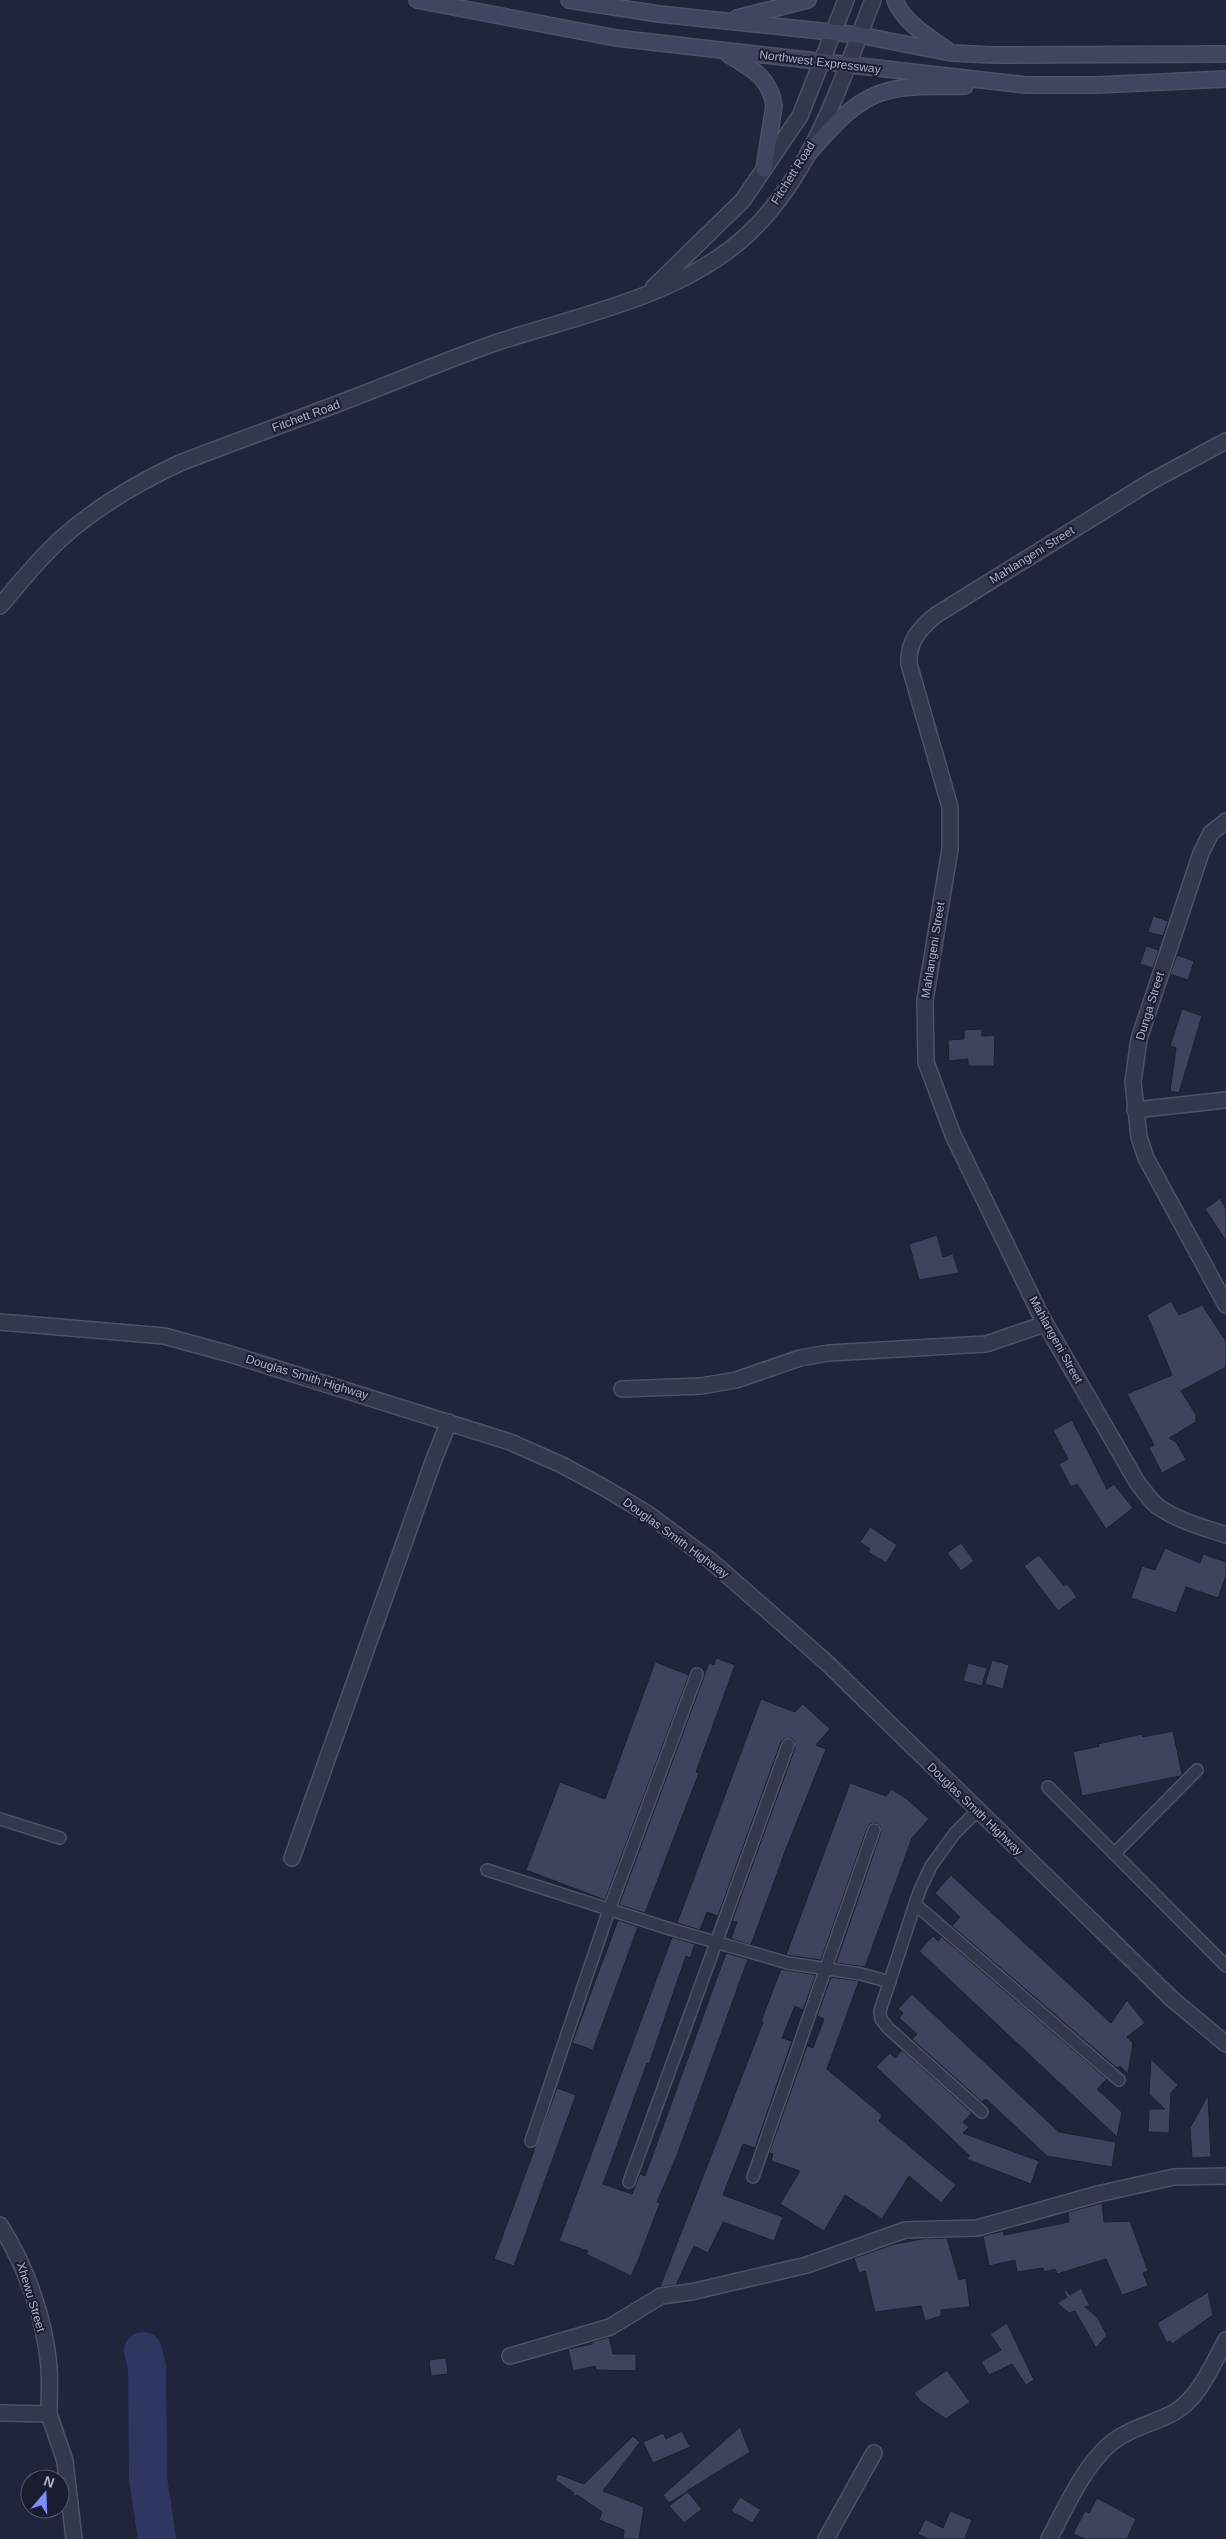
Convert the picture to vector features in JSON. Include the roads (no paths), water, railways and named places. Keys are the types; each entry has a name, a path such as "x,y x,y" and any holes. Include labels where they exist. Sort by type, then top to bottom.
{"main road":[{"name":"Northwest Expressway","path":"417,0 607,36 724,52 1026,85 1097,85 1226,79"},
{"path":"569,0 660,14 860,35 951,53 1032,55 1226,54"},
{"path":"726,20 808,0"},
{"path":"895,0 897,7 922,32 951,53"},
{"path":"724,52 748,66 769,86 774,106 764,169"},
{"path":"809,153 836,122 854,107 890,90 1026,85"}],"street":[{"name":"Fitchett Road","path":"650,291 743,200 800,116 846,0"},
{"name":"Fitchett Road","path":"0,606 61,538 100,507 138,482 180,462 494,344 620,304 650,291 681,281 716,261 747,235 770,210 809,153 860,35 873,0"},
{"name":"Mahlangeni Street","path":"1226,441 1150,482 943,611 922,626 909,650 909,664 950,807 950,849 925,1000 926,1062 953,1135 1046,1324 1137,1482 1156,1505 1167,1512 1188,1522 1226,1535"},
{"name":"Dunga Street","path":"1226,821 1211,833 1206,841 1139,1039 1133,1082 1135,1110 1146,1158 1226,1305"},
{"path":"1135,1110 1226,1100"},
{"name":"Douglas Smith Highway","path":"0,1322 164,1336 348,1389 510,1442 569,1468 648,1514 711,1561 827,1663 1172,1999 1226,2044"},
{"path":"622,1389 701,1386 736,1380 800,1358 829,1352 986,1344 1046,1324"},
{"path":"292,1858 442,1419"},
{"path":"510,2356 610,2326 661,2296 692,2292 807,2265 906,2230 977,2228 1098,2194 1174,2177 1226,2176"},
{"name":"Xhewu Street","path":"0,2225 16,2251 39,2315 49,2366 49,2414 65,2461 74,2539"},
{"path":"1049,2539 1085,2474 1110,2444 1129,2430 1175,2412 1193,2397 1226,2340"},
{"path":"0,2413 49,2414"},
{"path":"826,2539 874,2453"}],"lane":[{"path":"531,2141 609,1910 697,1674"},
{"path":"629,2182 718,1942 788,1745"},
{"path":"1114,1854 1197,1770"},
{"path":"1048,1787 1226,1966"},
{"path":"977,1811 955,1833 931,1866 915,1904 880,2011 881,2019 888,2028 982,2112"},
{"path":"0,1819 60,1838"},
{"path":"753,2177 874,1830"},
{"path":"487,1870 609,1910 788,1963 861,1974 890,1982"},
{"path":"915,1904 1120,2080"}],"waterway":[{"path":"143,2351 147,2367 148,2478 157,2539"}]}
